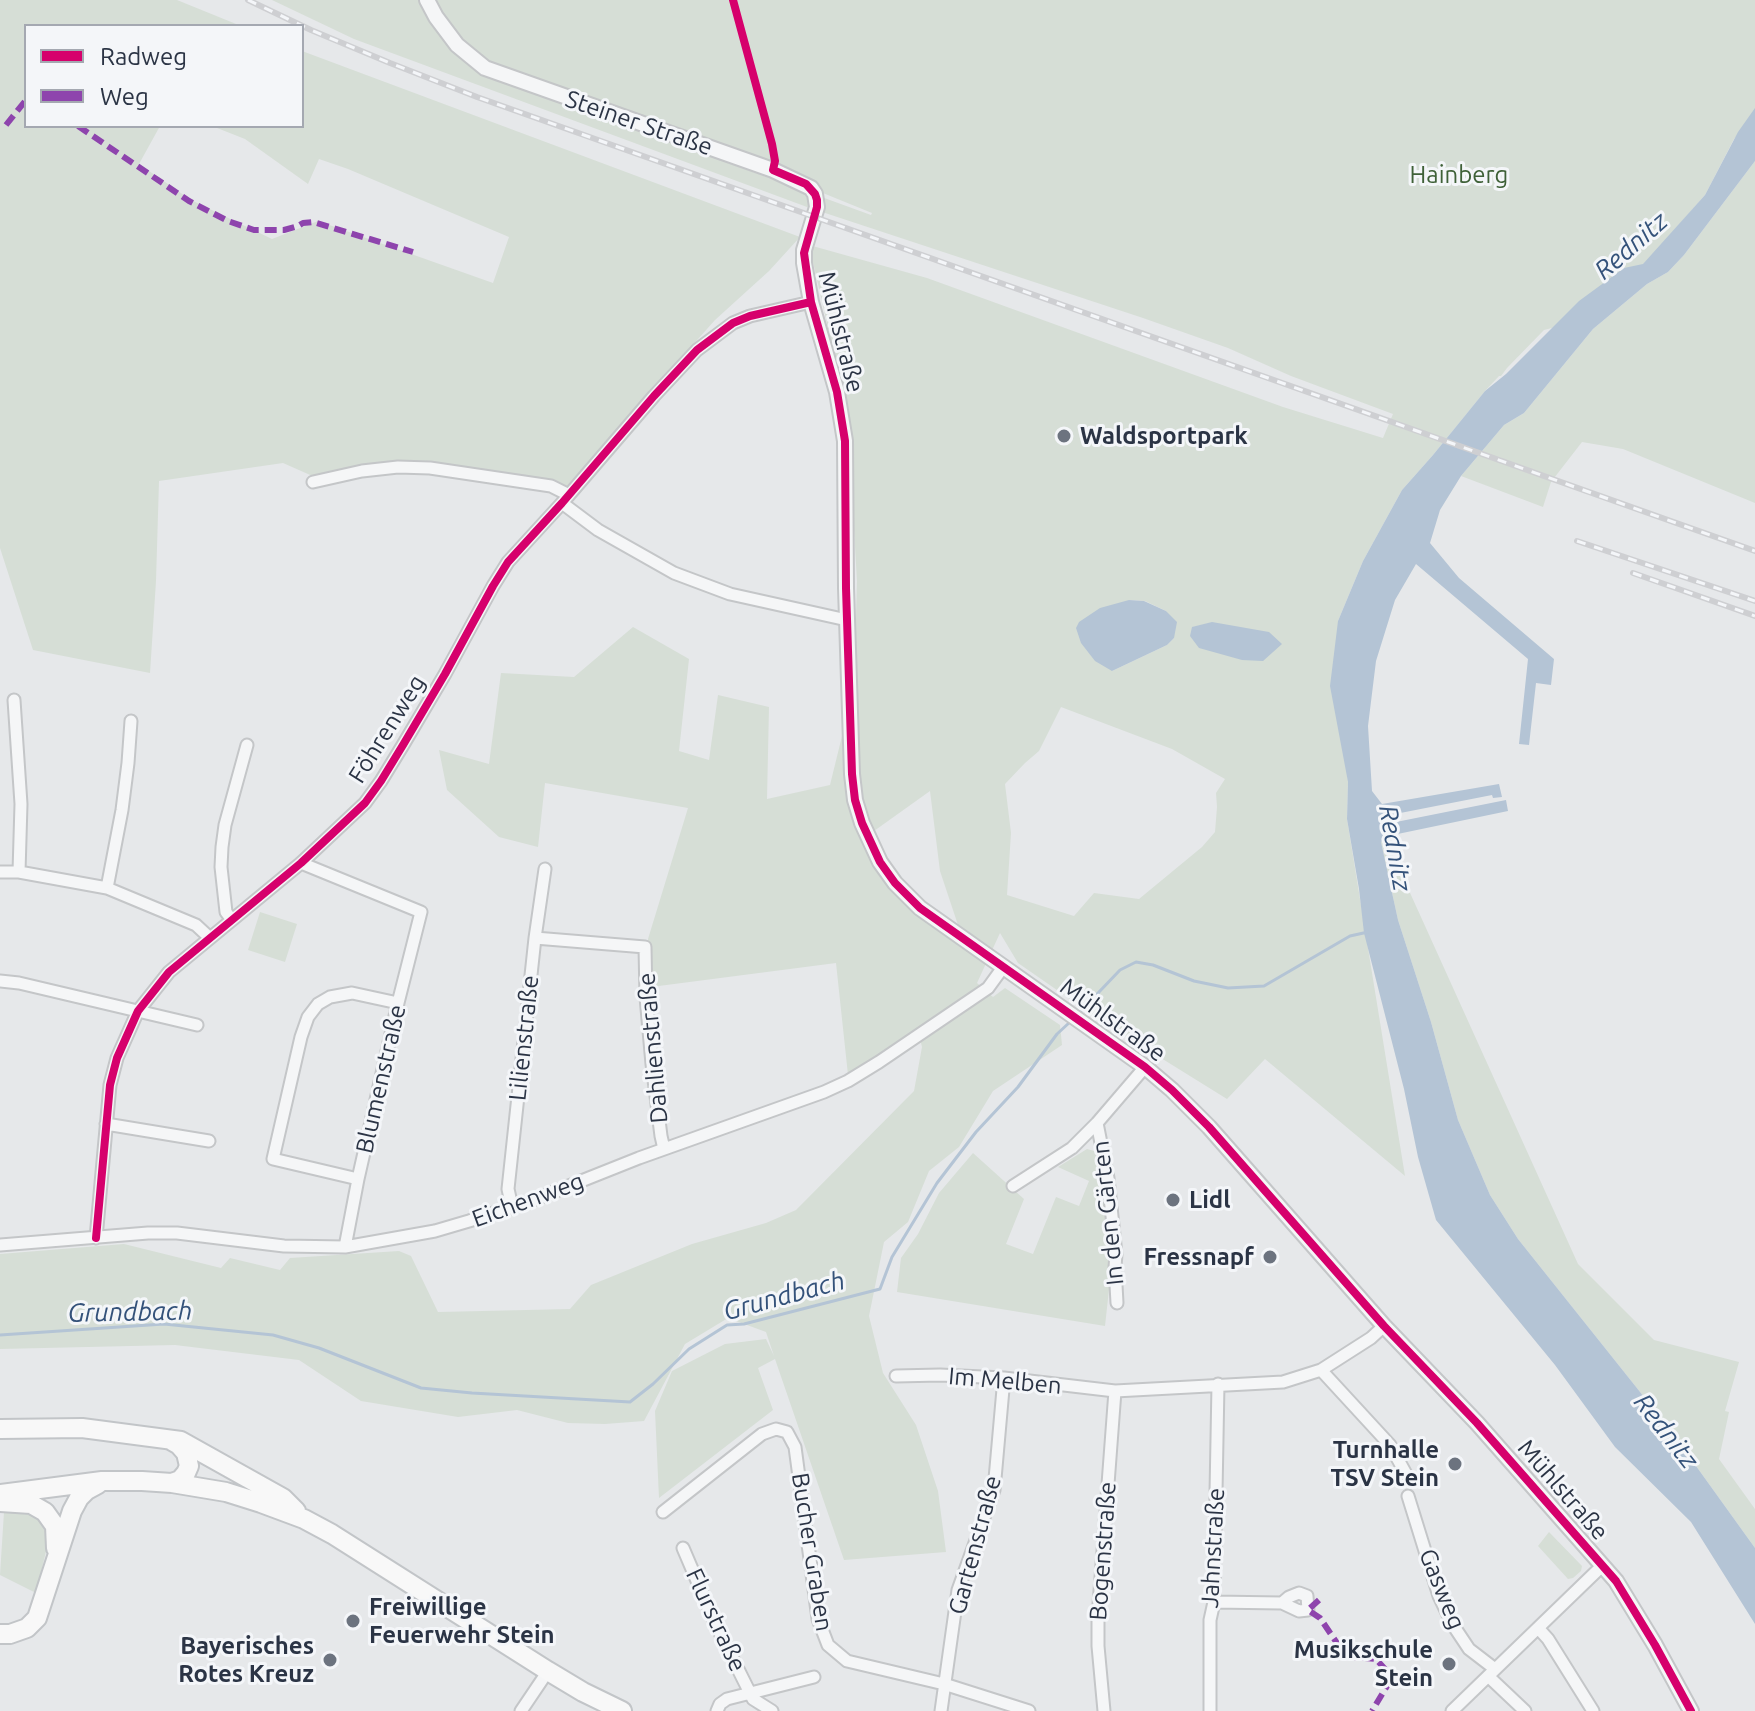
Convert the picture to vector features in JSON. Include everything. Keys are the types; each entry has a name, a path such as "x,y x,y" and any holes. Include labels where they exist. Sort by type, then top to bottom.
{"main road":[{"path":"0,1429 82,1428 181,1441 283,1498 304,1519"},
{"path":"167,1438 179,1445 189,1459 186,1473 172,1483"},
{"path":"0,1634 27,1628 37,1618 72,1511 87,1490 102,1481"},
{"path":"0,1502 102,1481 142,1481 226,1492 261,1503 304,1519 361,1551 548,1671 622,1711"},
{"path":"0,1494 21,1497 45,1512 55,1526 57,1555"}],"street":[{"name":"Steiner Straße","path":"427,0 457,45 485,68 806,184 815,194 817,207 804,253"},
{"name":"Mühlstraße","path":"804,253 811,302 837,392 845,441 852,774 862,823 880,862 895,883 920,908 1145,1067 1209,1127 1602,1566 1626,1596 1691,1711"},
{"name":"Föhrenweg","path":"96,1238 110,1085 117,1058 138,1011 161,981 301,863 365,803 445,674 508,562 697,350 733,323 811,302"},
{"path":"313,482 398,467 430,468 551,486 598,530 674,573 730,594 847,620"},
{"path":"14,700 21,804 19,872"},
{"path":"107,888 122,810 131,721"},
{"path":"232,920 226,912 222,847 247,745"},
{"name":"Blumenstraße","path":"301,863 421,912 345,1247"},
{"name":"Lilienstraße","path":"512,1207 508,1189 545,869"},
{"path":"0,872 19,872 107,888 196,925 210,938"},
{"name":"Dahlienstraße","path":"535,938 645,947 652,1064 664,1149"},
{"name":"Eichenweg","path":"0,1245 177,1233 284,1246 345,1247 435,1231 512,1207 848,1081 988,988 1004,966"},
{"path":"0,981 197,1025"},
{"path":"358,1179 273,1159 304,1024 315,1008 324,1000 352,993 398,1003"},
{"path":"1013,1186 1072,1148 1145,1067"},
{"name":"In den Gärten","path":"1097,1123 1108,1178 1116,1254 1117,1303"},
{"path":"106,1124 209,1141"},
{"name":"Im Melben","path":"896,1376 1004,1378 1115,1391 1283,1382 1321,1370 1384,1326"},
{"path":"1321,1370 1390,1445 1406,1474"},
{"name":"Gartenstraße","path":"941,1711 958,1590 994,1490 1004,1378"},
{"name":"Jahnstraße","path":"1210,1711 1218,1384"},
{"name":"Bogenstraße","path":"1104,1711 1098,1617 1115,1391"},
{"name":"Bucher Graben","path":"663,1512 762,1434 776,1429 787,1432 795,1447 818,1619 828,1645 847,1661 944,1684 1029,1711"},
{"name":"Gasweg","path":"1408,1496 1439,1596 1453,1625 1469,1649 1525,1711"},
{"name":"Flurstraße","path":"683,1548 715,1623 750,1693"},
{"path":"1452,1711 1602,1566"},
{"path":"1214,1602 1282,1603"},
{"path":"1538,1628 1593,1711"},
{"path":"521,1711 548,1671"},
{"path":"717,1711 727,1699 814,1677"},
{"path":"750,1693 772,1711"}],"green space":[{"path":"0,0 177,0 236,24 24,24 24,128 159,128 139,164 191,200 272,239 318,221 493,283 509,237 319,159 308,184 245,139 217,128 304,128 304,52 800,237 769,271 715,320 567,486 459,467 393,462 317,478 283,463 159,481 150,673 33,650 0,548"},
{"name":"Hainberg","path":"272,0 1755,0 1755,114 1734,139 1705,195 1651,257 1607,298 1571,323 1544,330 1485,391 1402,490 1363,561 1338,621 1348,782 1347,819 1405,1176 1265,1059 1227,1099 1103,1022 1018,963 1000,933 977,983 993,997 1005,988 1060,1025 1062,1045 993,1091 959,1147 929,1171 908,1222 884,1242 869,1316 883,1373 916,1425 938,1491 946,1552 844,1560 775,1359 758,1368 773,1410 659,1498 655,1411 672,1371 725,1344 766,1339 774,1356 766,1332 728,1318 685,1344 644,1421 568,1423 517,1410 458,1417 361,1401 299,1360 175,1345 0,1349 0,1254 124,1244 221,1268 230,1258 280,1270 290,1258 399,1251 411,1256 438,1312 570,1309 591,1285 692,1244 766,1223 796,1210 914,1091 922,1047 918,1031 848,1075 836,963 651,987 648,939 688,808 545,783 538,847 499,837 447,790 439,750 489,764 501,673 574,677 633,627 689,659 679,751 709,760 718,695 769,707 767,799 830,785 854,687 857,581 847,410 809,245 927,278 1283,407 1383,438 1393,414 1291,376 1228,348 807,207 354,39","holes":["555,100 764,169 871,215","1129,600 1145,601 1166,611 1174,638 1167,645 1112,671","1061,707 1172,749 1225,779 1216,793 1215,832 1202,847 1139,899 1094,893 1074,916 1007,895 1011,833 1005,784 1039,751","930,791 940,871 959,928 919,905 867,836"]},
{"path":"1755,161 1755,503 1623,449 1582,442 1551,482 1543,507 1461,476 1504,425 1524,413 1593,329 1647,284 1668,272 1684,255"},
{"path":"1388,836 1392,853 1578,1264 1654,1340 1739,1362 1725,1411 1729,1412 1719,1459 1755,1509 1755,1548 1668,1427 1518,1239 1490,1195 1458,1120 1398,920 1381,842"},
{"path":"260,912 297,924 285,962 248,950"},
{"path":"1087,1149 1098,1152 1106,1202 1112,1262 1105,1326 897,1292 901,1258 918,1234 939,1193 973,1153 1024,1199 1006,1244 1033,1254 1056,1197 1079,1206 1089,1181 1058,1167"},
{"path":"4,1512 37,1515 49,1539 36,1593 0,1575"},
{"path":"1549,1532 1582,1566 1573,1578 1568,1579 1538,1546"}],"water":[{"name":"Rednitz","path":"1755,108 1755,161 1684,255 1668,272 1647,284 1593,329 1524,413 1504,425 1461,476 1440,510 1430,543 1459,578 1554,659 1551,685 1536,683 1529,745 1519,744 1528,659 1416,564 1395,600 1376,661 1368,726 1372,791 1382,804 1499,784 1502,797 1493,798 1492,795 1385,816 1386,824 1506,800 1508,811 1388,836 1381,842 1398,920 1458,1120 1490,1195 1518,1239 1668,1427 1755,1548 1755,1624 1691,1522 1615,1447 1555,1365 1436,1220 1364,933 1347,819 1348,782 1330,686 1338,621 1363,561 1402,490 1485,391 1579,301 1624,268 1643,264 1705,195 1738,132"},
{"path":"1129,600 1144,601 1166,611 1177,622 1174,638 1167,645 1112,671 1095,661 1081,643 1076,628 1079,622 1100,608"},
{"path":"1212,622 1269,632 1282,644 1263,661 1242,660 1199,648 1190,636 1192,627"}],"waterway":[{"name":"Grundbach","path":"1078,1014 1120,970 1136,962 1153,965 1194,981 1228,988 1264,986 1350,936 1368,932"},
{"name":"Grundbach","path":"0,1335 164,1324 273,1335 319,1348 421,1388 630,1402 689,1349 727,1325 744,1324 880,1289 892,1257 937,1183 976,1132 1018,1087 1057,1034 1070,1022"}],"railway":[{"path":"248,0 298,24"},
{"path":"304,27 477,97 1755,551"},
{"path":"1577,541 1755,601"},
{"path":"1633,573 1755,616"}],"marked path":[{"path":"6,125 24,102"},
{"path":"81,128 189,201 228,221 254,230 284,230 313,222 413,252"},
{"path":"1319,1600 1308,1610 1320,1618 1341,1649 1354,1657 1376,1659 1385,1669 1387,1686 1372,1711"}],"cycle path":[{"path":"733,0 772,144 773,170 806,184 817,200 804,253 811,302 837,392 845,441 852,774 862,823 880,862 895,883 920,908 1145,1067 1209,1127 1384,1326 1477,1423 1616,1581 1691,1711"},
{"path":"96,1238 110,1085 117,1058 138,1011 169,972 301,863 365,803 403,745 508,562 697,350 733,323 811,302"}],"place":[{"name":"Waldsportpark","path":"1064,436"},
{"name":"Lidl","path":"1173,1200"},
{"name":"Fressnapf","path":"1270,1257"},
{"name":"Turnhalle TSV Stein","path":"1455,1464"},
{"name":"Freiwillige Feuerwehr Stein","path":"353,1621"},
{"name":"Bayerisches Rotes Kreuz","path":"330,1660"},
{"name":"Musikschule Stein","path":"1449,1664"}]}
